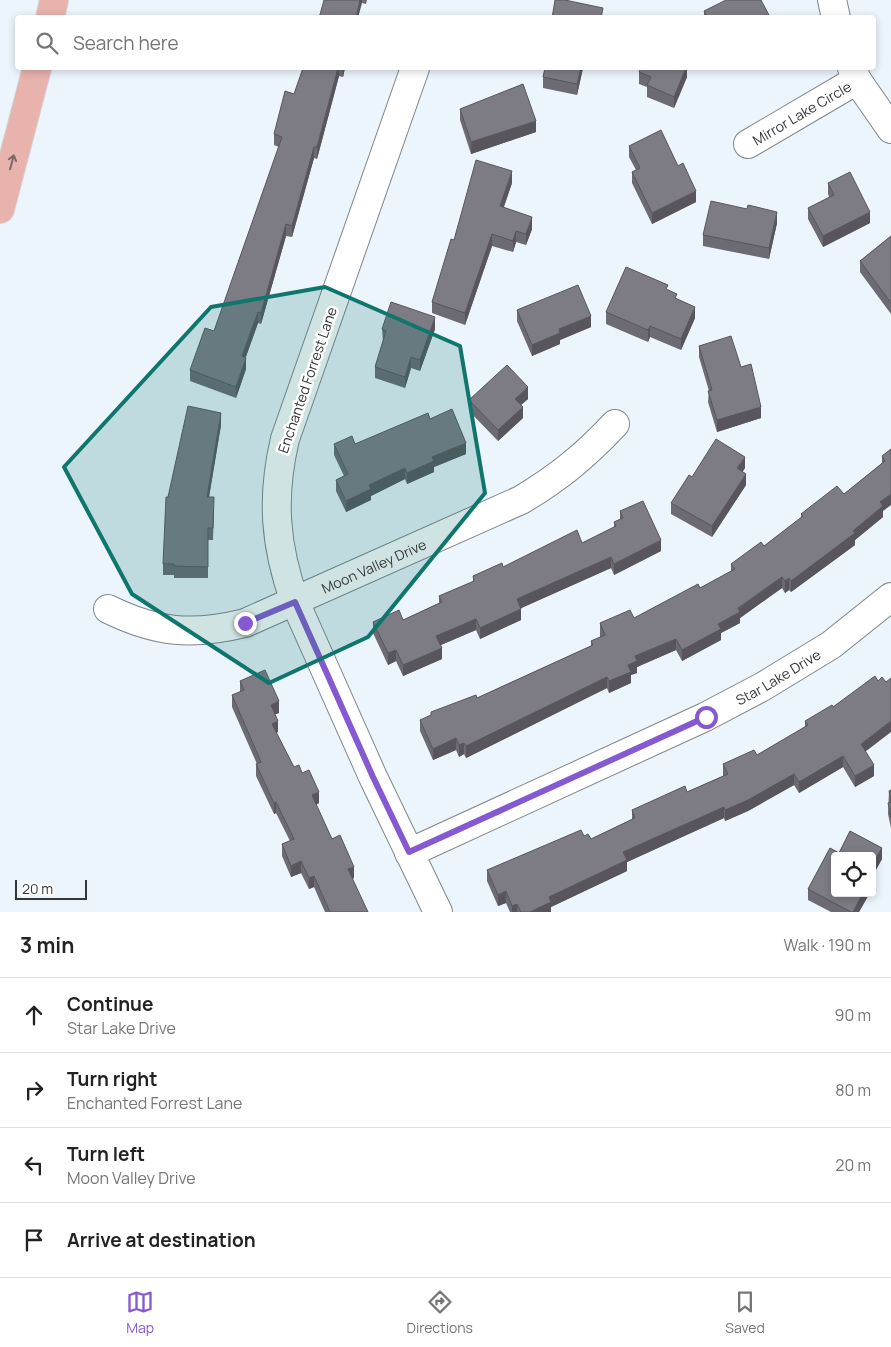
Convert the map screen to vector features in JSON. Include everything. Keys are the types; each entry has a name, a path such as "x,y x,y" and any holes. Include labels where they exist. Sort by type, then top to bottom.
{"main road":[{"path":"51,15 54,0"},
{"path":"0,209 36,70"}],"street":[{"path":"832,0 835,15"},
{"name":"Enchanted Forrest Lane","path":"414,70 285,439 280,461 276,498 277,536 285,572 295,602 373,777 438,912"},
{"path":"854,74 891,129"},
{"name":"Mirror Lake Circle","path":"748,144 854,74"},
{"name":"Moon Valley Drive","path":"108,609 130,620 160,629 215,630 245,623 521,500 555,480 587,454 615,424"},
{"name":"Star Lake Drive","path":"409,852 706,717 762,687 830,645 891,597"}],"highlighted area":[{"path":"325,287 460,346 485,493 368,637 269,683 132,594 64,467 211,307"}],"building":[{"path":"324,0 360,0 357,15 320,15"},
{"path":"555,0 565,0 603,8 602,15 552,15"},
{"path":"726,0 761,0 769,15 706,15 704,11"},
{"path":"302,70 337,70 317,147 314,147 292,226 286,224 261,313 258,312 242,356 246,358 236,387 190,370 205,328 214,331 282,137 274,134 285,91 294,94"},
{"path":"545,70 580,70 577,84 543,77"},
{"path":"640,70 685,70 674,97 647,85 651,77 639,72"},
{"path":"523,84 536,121 471,142 460,109"},
{"path":"661,130 678,166 683,163 696,191 652,213 632,172 640,168 629,146"},
{"path":"476,160 512,171 500,206 532,217 526,234 516,231 513,241 492,234 465,313 432,302 451,239 454,240"},
{"path":"850,172 870,212 823,236 808,208 834,195 828,183"},
{"path":"711,201 747,209 748,205 777,212 769,248 703,235"},
{"path":"891,236 891,303 860,261"},
{"path":"626,267 668,285 666,289 677,294 675,298 695,307 681,339 650,326 648,330 606,312"},
{"path":"578,285 591,316 559,329 560,333 532,345 517,310"},
{"path":"391,302 435,317 420,360 411,357 405,377 375,367 386,331 382,329"},
{"path":"731,336 741,367 751,364 761,407 717,420 708,391 712,390 699,346"},
{"path":"507,365 528,387 515,399 523,407 498,430 469,400"},
{"path":"188,406 221,413 207,497 214,497 213,528 208,528 208,567 163,564 166,497 168,497"},
{"path":"452,409 466,443 432,457 434,461 407,473 405,468 369,485 371,489 346,501 336,480 348,474 334,444 352,436 355,444 428,413 430,419"},
{"path":"716,439 745,457 737,468 746,474 712,526 671,503 689,475 692,477"},
{"path":"891,449 891,494 880,502 883,506 853,531 855,533 791,581 789,578 785,581 782,577 738,608 740,612 718,624 721,629 682,650 676,639 635,656 637,661 628,665 631,672 609,681 607,677 466,746 464,743 459,745 456,738 433,749 420,720 431,715 431,712 476,695 477,698 593,645 591,641 605,635 600,623 630,610 634,618 698,584 700,588 735,569 731,564 761,542 764,546 803,516 801,514 837,486 844,494 885,461 882,456"},
{"path":"643,501 661,540 614,564 611,557 517,599 521,609 480,628 476,619 436,636 442,648 403,665 396,650 388,653 373,622 399,610 403,620 442,602 439,596 474,581 473,576 502,563 503,567 577,530 582,543 616,526 614,522 623,518 620,511"},
{"path":"265,670 279,701 271,705 278,721 272,724 294,767 299,765 302,773 309,770 319,792 312,795 332,839 340,835 354,867 348,869 368,912 330,912 314,876 309,878 301,861 291,866 282,844 294,839 276,802 274,803 256,764 261,762 232,695 244,690 240,681"},
{"path":"875,676 878,681 882,677 886,682 891,678 891,721 861,744 874,765 855,776 843,756 799,782 794,774 748,800 725,810 724,807 623,852 627,860 549,897 551,902 530,912 521,912 517,904 512,906 506,891 498,895 487,870 581,830 584,836 588,834 591,839 635,818 632,810 685,786 687,792 728,774 723,764 754,750 757,755 808,725 805,721 832,705 833,707"},
{"path":"891,802 891,817 888,803"},
{"path":"850,831 882,848 876,858 876,852 840,852"},
{"path":"830,848 837,852 831,852 831,897 861,897 853,912 808,889"}],"route":[{"path":"245,623 295,602 373,777 409,852 706,717"}]}
